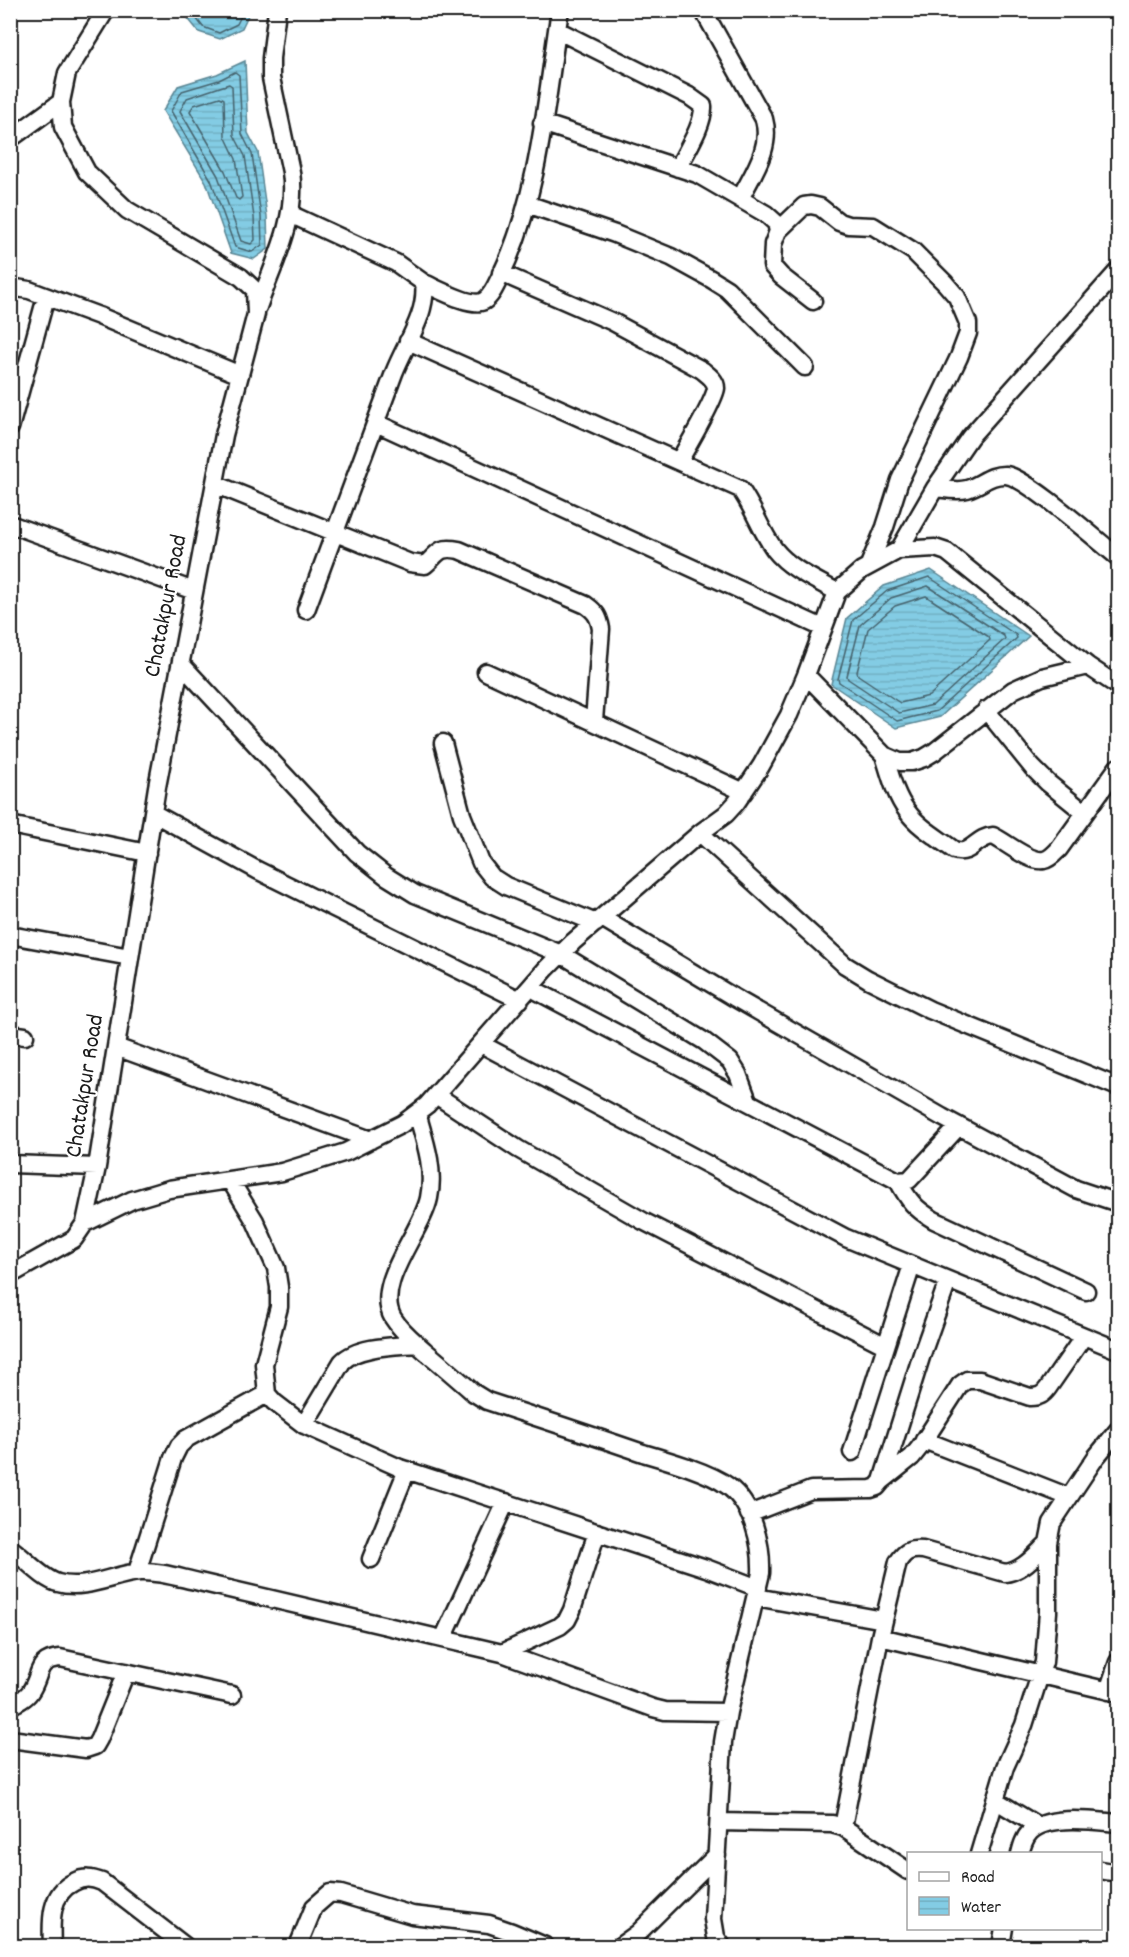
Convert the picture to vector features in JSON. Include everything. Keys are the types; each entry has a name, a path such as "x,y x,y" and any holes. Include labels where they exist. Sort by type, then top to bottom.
{"street":[{"name":"Chatakpur Road","path":"85,1223 97,1167 153,813 194,591 224,435 256,314 255,290 241,277 127,210 87,172 63,127 61,102 67,73 106,10"},
{"path":"256,314 292,207 293,185 272,78 271,58 277,10"},
{"path":"290,214 396,263 424,283 468,302 477,304 485,301 494,289 511,253 527,204 560,10"},
{"path":"702,10 764,119 767,130 762,154 740,199"},
{"path":"557,30 689,96 703,106 704,113 700,123 678,168"},
{"path":"10,139 61,102"},
{"path":"542,123 697,174 766,214 776,223 778,231"},
{"path":"527,204 637,243 670,257 719,284 727,289 805,367"},
{"path":"813,301 772,266 778,231 804,207 811,205 820,207 839,222 848,225 873,226 913,251 957,297 968,323 968,333 959,357 900,480 885,527 869,565"},
{"path":"899,550 935,488 970,437 1119,271"},
{"path":"501,273 613,322 702,370 713,379 716,388 679,461"},
{"path":"306,610 376,423 423,306 424,283"},
{"path":"10,287 29,290 99,316 240,375"},
{"path":"10,428 46,297"},
{"path":"408,341 740,489 749,501 773,548 783,560 837,592"},
{"path":"376,423 824,628"},
{"path":"935,488 961,491 992,476 1013,477 1039,494 1119,557"},
{"path":"215,484 417,566 425,565 447,548 459,550 586,605 599,618 601,629 594,721"},
{"path":"10,525 194,591"},
{"path":"10,1275 74,1239 85,1223 132,1200 169,1189 303,1167 346,1152 371,1140 402,1124 428,1105 561,954 726,814 744,792 789,715 837,592 869,565 899,550 935,548 947,552 1088,666 1119,686"},
{"path":"181,664 357,853 386,876 415,894 561,954 704,1041 730,1061 738,1074 748,1101"},
{"path":"806,675 884,755 900,762 912,762 934,752 986,710 1027,682 1088,666"},
{"path":"486,672 744,792"},
{"path":"986,710 1032,767 1085,813"},
{"path":"443,743 462,815 481,864 492,877 506,886 599,920 959,1126 1076,1189 1119,1203"},
{"path":"884,755 898,795 908,812 954,850 961,853 967,851 987,836 993,836 1035,860 1050,857 1059,849 1119,767"},
{"path":"153,813 257,870 525,994 748,1101 898,1181 910,1202 934,1220 1086,1291"},
{"path":"10,825 147,853"},
{"path":"700,834 845,965 868,980 930,1010 1119,1087"},
{"path":"10,935 130,957"},
{"path":"481,1044 846,1238 1119,1350"},
{"path":"116,1047 371,1140"},
{"path":"436,1095 518,1149 643,1221 886,1346"},
{"path":"417,1113 430,1158 432,1179 425,1215 397,1268 390,1287 389,1305 392,1317 417,1344 474,1393 487,1401 679,1464 728,1486 740,1498 758,1537 762,1559 761,1573 723,1742 713,1919 716,1937 722,1947"},
{"path":"898,1181 909,1180 959,1126"},
{"path":"10,1164 97,1167"},
{"path":"230,1180 255,1221 276,1268 279,1307 264,1364 267,1394 304,1425 407,1470 706,1568 757,1592 882,1629 1113,1692 1119,1662"},
{"path":"852,1452 912,1266"},
{"path":"882,1481 922,1354 948,1281"},
{"path":"749,1514 811,1490 877,1487 912,1457 960,1385 967,1380 980,1380 1030,1397 1037,1397 1048,1388 1084,1336"},
{"path":"304,1425 346,1357 378,1348 417,1344"},
{"path":"137,1572 179,1446 186,1439 267,1394"},
{"path":"980,1852 1005,1767 1024,1725 1046,1649 1048,1543 1052,1523 1096,1457 1119,1430"},
{"path":"924,1440 1069,1497"},
{"path":"371,1559 407,1470"},
{"path":"443,1639 506,1502"},
{"path":"502,1653 560,1626 567,1620 573,1610 597,1532"},
{"path":"843,1827 882,1629 898,1562 905,1552 913,1549 923,1550 1005,1573 1014,1572 1024,1566 1048,1543"},
{"path":"10,1548 44,1575 61,1584 95,1582 137,1572 150,1572 502,1653 665,1711 728,1712"},
{"path":"10,1706 30,1693 44,1662 60,1658 232,1695"},
{"path":"10,1739 86,1749 95,1746 126,1672"},
{"path":"995,1800 1038,1826"},
{"path":"1021,1852 1030,1831 1054,1821 1119,1823"},
{"path":"718,1822 832,1824 843,1827 907,1870"},
{"path":"620,1947 638,1933 717,1855"},
{"path":"1102,1870 1119,1873"},
{"path":"52,1947 53,1910 58,1897 67,1886 79,1880 91,1878 108,1886 185,1947"},
{"path":"298,1947 314,1907 330,1893 341,1894 412,1915 489,1924 545,1947"},
{"path":"1001,1947 1004,1930"}],"water":[{"path":"182,11 250,11 242,28 220,39 199,32"},
{"path":"245,61 248,133 258,152 267,216 268,249 254,259 231,253 206,182 163,111 178,86 217,74"},
{"path":"931,570 1029,636 940,717 896,728 831,684 847,618 884,586"}]}
